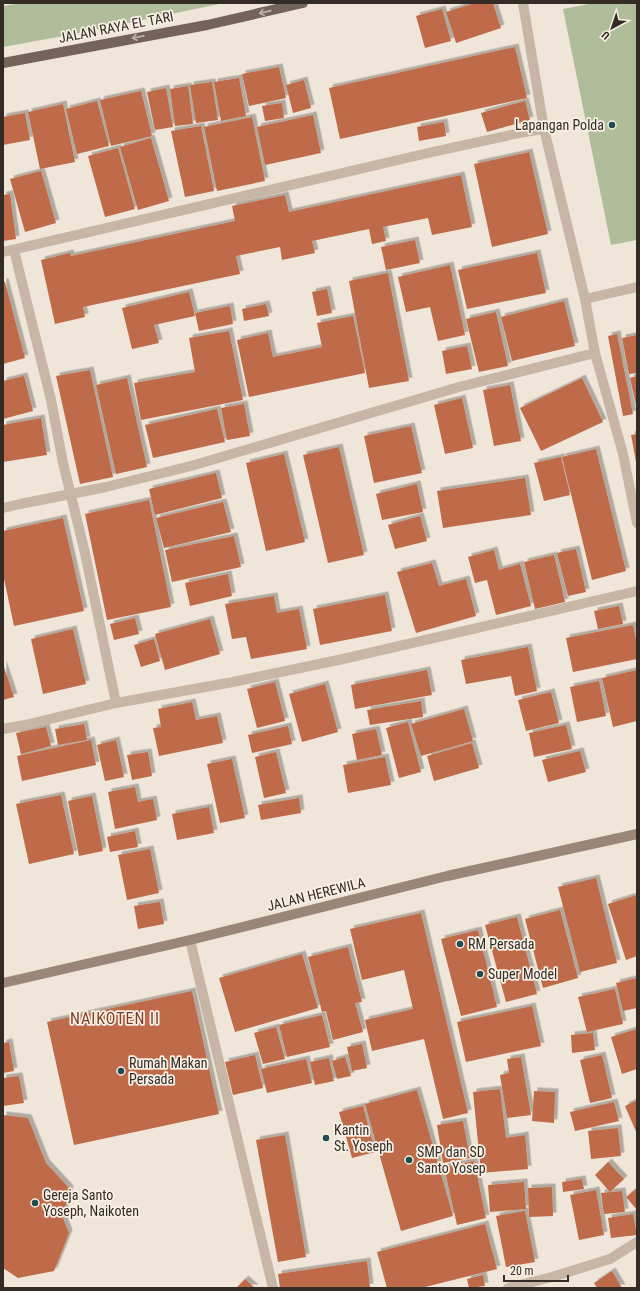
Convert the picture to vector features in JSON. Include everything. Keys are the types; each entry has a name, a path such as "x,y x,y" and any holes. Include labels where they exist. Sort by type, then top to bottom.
{"main road":[{"name":"JALAN RAYA EL TARI","path":"3,62 208,25 304,3"},
{"name":"JALAN HEREWILA","path":"3,983 190,940 447,876 637,834"}],"street":[{"path":"523,3 544,129 585,298 595,353 624,454 637,523"},
{"path":"3,252 421,155 524,132 544,129"},
{"path":"14,250 51,400 116,703"},
{"path":"585,298 637,287"},
{"path":"3,508 106,487 191,466 459,387 595,353"},
{"path":"3,729 116,703 233,682 343,659 637,591"},
{"path":"190,940 272,1288"},
{"path":"508,1288 552,1277 610,1259 637,1242"}],"green space":[{"path":"21,3 224,3 80,33 3,47 3,6"},
{"name":"Lapangan Polda","path":"594,3 637,3 637,240 611,245 563,9"}],"building":[{"path":"475,3 493,3 501,28 456,43 446,12"},
{"path":"442,9 451,41 425,48 416,16"},
{"path":"515,47 527,98 340,139 329,88"},
{"path":"279,67 286,98 249,106 242,74"},
{"path":"239,78 246,116 221,121 214,82"},
{"path":"304,80 311,108 293,113 286,85"},
{"path":"212,82 218,120 196,123 190,85"},
{"path":"188,86 193,124 175,126 170,89"},
{"path":"166,88 173,127 155,130 147,92"},
{"path":"141,91 152,136 111,146 100,100"},
{"path":"97,101 109,146 77,154 66,109"},
{"path":"525,101 530,120 487,132 481,113"},
{"path":"282,103 284,118 265,121 262,106"},
{"path":"63,104 75,162 40,169 28,112"},
{"path":"25,113 30,140 3,145 3,117"},
{"path":"313,115 321,153 265,165 257,127"},
{"path":"252,117 265,181 217,191 204,127"},
{"path":"444,122 446,136 419,141 417,127"},
{"path":"201,126 214,191 185,197 171,131"},
{"path":"151,138 169,201 138,210 120,147"},
{"path":"118,148 135,209 105,217 88,156"},
{"path":"529,152 548,234 492,247 474,164"},
{"path":"41,171 56,223 25,232 10,179"},
{"path":"461,175 472,227 432,235 428,218 383,227 386,241 372,244 369,229 312,241 315,253 282,260 280,247 236,256 240,274 83,307 85,317 55,324 41,260 70,253 71,256 235,221 232,206 285,195 289,212"},
{"path":"10,194 16,239 3,241 3,195"},
{"path":"415,240 420,263 386,270 381,247"},
{"path":"537,253 546,293 467,309 458,270"},
{"path":"450,265 465,335 438,341 430,307 406,312 398,277"},
{"path":"388,273 409,381 369,388 349,281"},
{"path":"3,282 5,282 25,358 3,364"},
{"path":"327,289 332,313 317,316 312,292"},
{"path":"189,292 195,316 154,325 159,343 132,349 122,308"},
{"path":"564,301 575,346 512,361 501,317"},
{"path":"266,304 269,316 244,321 242,309"},
{"path":"230,306 233,324 199,331 195,313"},
{"path":"496,312 508,366 479,372 466,319"},
{"path":"353,316 365,373 249,397 237,340 268,333 273,357 322,347 317,323"},
{"path":"229,331 243,400 141,420 134,383 195,372 189,338"},
{"path":"617,334 633,414 623,416 608,336"},
{"path":"637,335 637,373 629,374 622,338"},
{"path":"467,346 472,369 446,374 442,351"},
{"path":"90,370 113,477 80,484 56,376"},
{"path":"24,376 33,411 3,419 3,381"},
{"path":"637,376 637,405 636,405 630,378"},
{"path":"127,378 147,467 116,474 96,385"},
{"path":"582,378 603,422 541,451 520,408"},
{"path":"510,385 521,441 494,446 483,390"},
{"path":"462,398 473,448 445,454 434,405"},
{"path":"244,404 250,436 227,440 221,408"},
{"path":"217,409 225,442 153,458 145,425"},
{"path":"41,418 47,455 3,462 3,425"},
{"path":"411,426 422,473 374,483 364,436"},
{"path":"637,434 637,462 636,462 631,435"},
{"path":"339,447 364,555 328,563 303,455"},
{"path":"596,449 626,571 592,580 562,457"},
{"path":"284,454 305,542 266,551 246,463"},
{"path":"561,457 570,495 544,501 534,463"},
{"path":"216,473 222,498 155,515 149,489"},
{"path":"525,478 531,515 443,528 437,491"},
{"path":"417,484 423,512 382,520 376,494"},
{"path":"149,500 171,607 107,620 85,514"},
{"path":"223,502 231,532 164,548 156,518"},
{"path":"420,516 427,541 395,549 388,525"},
{"path":"63,518 84,611 14,626 3,574 3,531"},
{"path":"234,536 241,567 172,582 165,550"},
{"path":"576,549 586,592 568,596 557,553"},
{"path":"494,550 499,570 520,564 531,606 496,615 487,580 475,583 468,557"},
{"path":"554,555 565,602 535,609 524,562"},
{"path":"432,563 439,586 466,579 476,616 416,633 397,572"},
{"path":"228,574 232,596 190,606 185,583"},
{"path":"385,595 392,631 320,645 313,609"},
{"path":"274,596 277,613 299,609 307,649 251,659 246,637 232,639 225,604"},
{"path":"619,606 623,624 598,629 594,611"},
{"path":"135,618 139,634 114,640 110,624"},
{"path":"210,619 220,654 165,670 155,634"},
{"path":"633,625 637,645 637,659 573,672 566,638"},
{"path":"73,629 86,684 43,694 31,639"},
{"path":"154,639 160,661 141,667 134,645"},
{"path":"528,647 537,691 515,696 511,676 466,684 461,660"},
{"path":"3,664 14,697 3,700"},
{"path":"427,670 432,695 355,709 351,685"},
{"path":"637,670 637,721 613,727 602,678"},
{"path":"599,681 606,716 577,722 570,687"},
{"path":"275,682 285,721 257,728 247,689"},
{"path":"325,684 338,732 302,742 289,694"},
{"path":"551,692 559,723 526,731 518,700"},
{"path":"421,701 423,717 370,725 367,710"},
{"path":"192,702 196,720 217,716 223,743 159,756 153,728 161,727 158,709"},
{"path":"464,709 473,741 421,756 411,724"},
{"path":"408,722 421,772 399,778 386,728"},
{"path":"84,724 87,740 58,745 55,729"},
{"path":"566,725 572,749 534,757 529,733"},
{"path":"288,726 292,744 252,753 248,735"},
{"path":"46,727 51,746 21,754 16,733"},
{"path":"376,729 382,755 357,760 352,734"},
{"path":"91,740 96,765 22,781 17,756"},
{"path":"116,740 124,777 105,781 97,745"},
{"path":"472,743 479,768 434,781 427,756"},
{"path":"580,751 586,772 548,782 542,760"},
{"path":"148,752 152,776 132,780 127,755"},
{"path":"276,752 286,793 264,798 255,757"},
{"path":"385,757 391,785 348,793 343,765"},
{"path":"232,759 245,818 220,823 207,764"},
{"path":"135,787 138,802 153,799 157,820 115,829 108,792"},
{"path":"61,795 74,854 29,864 16,804"},
{"path":"92,796 103,851 79,856 68,801"},
{"path":"299,798 301,813 261,820 258,805"},
{"path":"209,807 214,833 177,840 172,814"},
{"path":"135,831 138,847 110,852 107,837"},
{"path":"150,849 159,893 127,900 118,855"},
{"path":"596,878 617,963 580,972 558,887"},
{"path":"637,895 637,956 626,960 608,904"},
{"path":"160,902 164,924 138,929 134,906"},
{"path":"560,910 578,978 543,988 525,919"},
{"path":"421,913 468,1113 443,1119 424,1039 372,1051 365,1020 413,1009 404,970 362,980 350,929"},
{"path":"517,917 537,994 506,1002 485,925"},
{"path":"478,930 497,1007 461,1016 441,939"},
{"path":"348,947 362,1002 355,1003 363,1032 333,1040 326,1011 322,1012 308,957"},
{"path":"302,954 318,1008 235,1032 219,978"},
{"path":"637,978 637,1008 623,1011 616,983"},
{"path":"615,989 623,1024 587,1032 578,997"},
{"path":"192,991 219,1114 74,1145 47,1022"},
{"path":"532,1006 541,1046 466,1062 457,1022"},
{"path":"322,1015 330,1047 287,1057 279,1025"},
{"path":"276,1027 285,1059 263,1064 254,1033"},
{"path":"637,1029 637,1069 622,1074 611,1037"},
{"path":"593,1033 595,1050 572,1053 571,1035"},
{"path":"9,1042 14,1071 3,1073 3,1043"},
{"path":"362,1044 367,1068 352,1071 347,1047"},
{"path":"255,1055 263,1088 233,1095 225,1062"},
{"path":"602,1055 612,1098 590,1103 580,1060"},
{"path":"345,1057 351,1076 337,1079 332,1061"},
{"path":"521,1057 531,1115 507,1118 500,1075 509,1073 507,1059"},
{"path":"329,1058 334,1081 315,1085 310,1062"},
{"path":"306,1059 312,1083 267,1093 261,1069"},
{"path":"19,1076 24,1103 3,1106 3,1078"},
{"path":"500,1089 506,1138 525,1135 528,1169 481,1173 473,1092"},
{"name":"SMP dan SD Santo Yosep","path":"417,1090 453,1216 401,1231 365,1104"},
{"path":"534,1091 555,1092 554,1123 532,1121"},
{"path":"637,1100 637,1134 625,1106"},
{"path":"614,1102 619,1121 575,1131 570,1112"},
{"path":"363,1106 375,1152 352,1158 339,1112"},
{"name":"Gereja Santo Yoseph, Naikoten","path":"3,1115 28,1118 46,1163 70,1189 63,1218 69,1233 54,1271 18,1278 3,1268"},
{"path":"463,1121 470,1158 443,1163 437,1125"},
{"path":"618,1128 621,1156 591,1159 588,1131"},
{"path":"285,1135 306,1257 278,1262 256,1140"},
{"path":"474,1161 486,1218 457,1225 444,1167"},
{"path":"608,1162 624,1179 610,1192 595,1175"},
{"path":"582,1179 584,1189 563,1192 562,1182"},
{"path":"524,1182 526,1209 490,1212 488,1185"},
{"path":"552,1187 553,1216 529,1217 528,1188"},
{"path":"637,1188 637,1210 626,1197"},
{"path":"596,1190 604,1235 579,1240 570,1195"},
{"path":"622,1191 625,1212 604,1214 601,1193"},
{"path":"525,1211 535,1262 506,1267 496,1216"},
{"path":"633,1214 637,1235 611,1238 608,1218"},
{"path":"485,1224 497,1269 421,1288 387,1288 377,1252"},
{"path":"367,1261 370,1287 280,1288 278,1274"},
{"path":"612,1271 622,1288 597,1288 594,1283"},
{"path":"483,1275 485,1286 469,1288 467,1279"},
{"path":"245,1279 255,1288 236,1288"}],"place":[{"name":"Lapangan Polda","path":"612,125"},
{"name":"RM Persada","path":"460,944"},
{"name":"Super Model","path":"480,974"},
{"name":"Rumah Makan Persada","path":"121,1071"},
{"name":"Kantin St. Yoseph","path":"326,1138"},
{"name":"SMP dan SD Santo Yosep","path":"409,1160"},
{"name":"Gereja Santo Yoseph, Naikoten","path":"35,1203"}],"district":[{"name":"NAIKOTEN II","path":"115,1018"}]}
